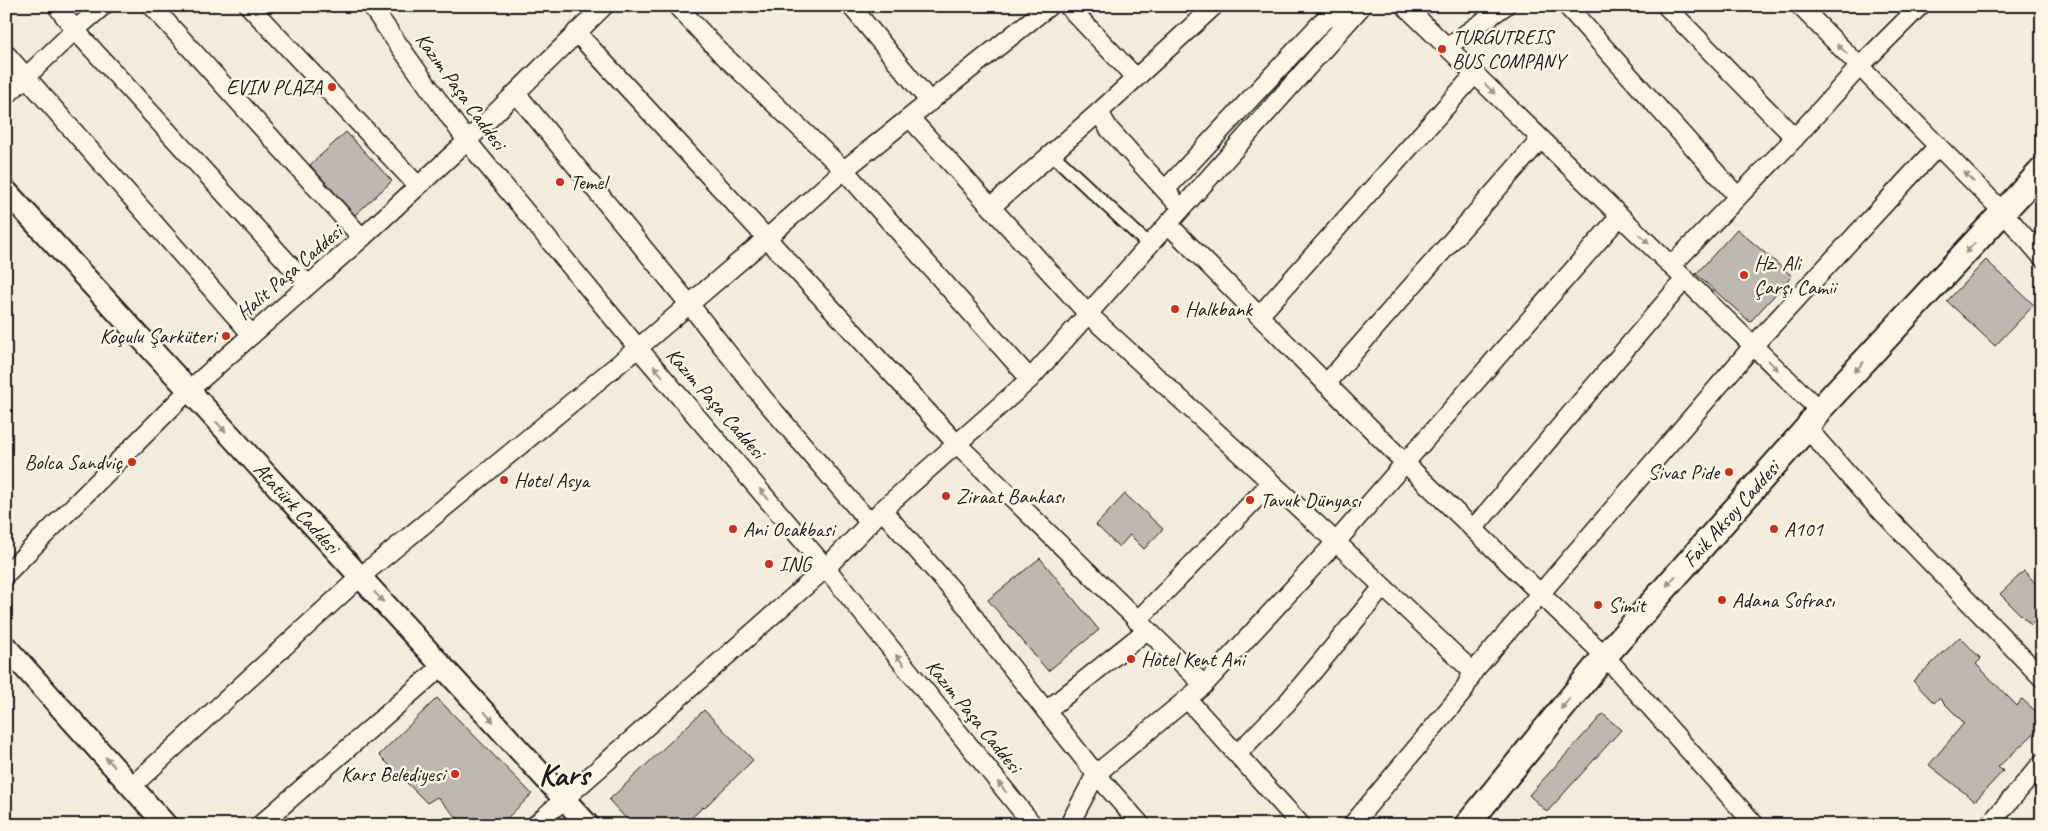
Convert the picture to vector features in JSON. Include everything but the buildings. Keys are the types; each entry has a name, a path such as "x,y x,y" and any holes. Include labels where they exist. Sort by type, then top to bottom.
{"main road":[{"name":"Faik Aksoy Caddesi","path":"1467,825 1605,656 1813,419 2042,170"}],"street":[{"path":"57,6 75,30 308,285"},
{"path":"6,96 103,6"},
{"path":"152,6 362,238"},
{"path":"249,6 418,186"},
{"name":"Kazım Paşa Caddesi","path":"371,6 467,141 638,348 826,568 1033,825"},
{"name":"Halit Paşa Caddesi","path":"6,574 188,391 362,238 467,141 604,6"},
{"path":"676,6 720,52 844,170 1030,379"},
{"path":"852,6 930,102"},
{"path":"132,786 360,577 690,305 844,170 1049,6"},
{"path":"1068,6 1136,78"},
{"path":"990,207 1099,112 1214,6"},
{"path":"1165,190 1324,20 1353,6"},
{"path":"535,825 826,568 869,522 1030,379 1362,6"},
{"path":"1405,6 1753,346 1813,419 1862,491 2042,678"},
{"path":"1447,47 1505,6"},
{"path":"1567,6 1738,197"},
{"path":"1666,6 1795,138"},
{"path":"1800,6 2003,212 2042,257"},
{"path":"1671,266 1795,138 1859,67 1920,6"},
{"path":"576,32 957,444 1204,685"},
{"path":"6,54 252,335"},
{"path":"1260,316 1475,74"},
{"path":"516,92 690,305 763,398 869,522"},
{"path":"1099,112 1110,129 1182,208"},
{"path":"910,118 1088,314 1336,542 1473,672"},
{"path":"1326,384 1541,139"},
{"path":"1352,825 1463,692 1473,672 1753,346 1938,146"},
{"path":"1052,154 1149,245"},
{"name":"Atatürk Caddesi","path":"6,191 588,825"},
{"path":"1069,825 1096,774 1204,685 1336,542 1620,216"},
{"path":"1168,224 1405,463 1605,656 1755,825"},
{"path":"1474,529 1685,280"},
{"path":"1046,711 1142,625 1272,483"},
{"path":"882,510 968,608 984,634 1096,774 1141,825"},
{"path":"1237,754 1286,704 1383,587"},
{"path":"6,646 165,824"},
{"path":"260,825 442,666"},
{"path":"1187,699 1301,825"},
{"path":"1989,825 2042,763"}],"place":[{"name":"TURGUTREIS BUS COMPANY","path":"1442,49"},
{"name":"EVIN PLAZA","path":"332,87"},
{"name":"Temel","path":"560,182"},
{"name":"Hz. Ali Çarşı Camii","path":"1744,275"},
{"name":"Halkbank","path":"1175,309"},
{"name":"Koçulu Şarküteri","path":"226,336"},
{"name":"Bolca Sandviç","path":"132,462"},
{"name":"Sivas Pide","path":"1729,472"},
{"name":"Hotel Asya","path":"504,480"},
{"name":"Ziraat Bankası","path":"946,496"},
{"name":"Tavuk Dünyası","path":"1250,500"},
{"name":"Ani Ocakbasi","path":"733,529"},
{"name":"A101","path":"1774,529"},
{"name":"ING","path":"769,564"},
{"name":"Adana Sofrası","path":"1722,600"},
{"name":"Simit","path":"1598,605"},
{"name":"Hotel Kent Ani","path":"1131,659"},
{"name":"Kars Belediyesi","path":"455,774"}],"district":[{"name":"Kars","path":"564,774"}]}
